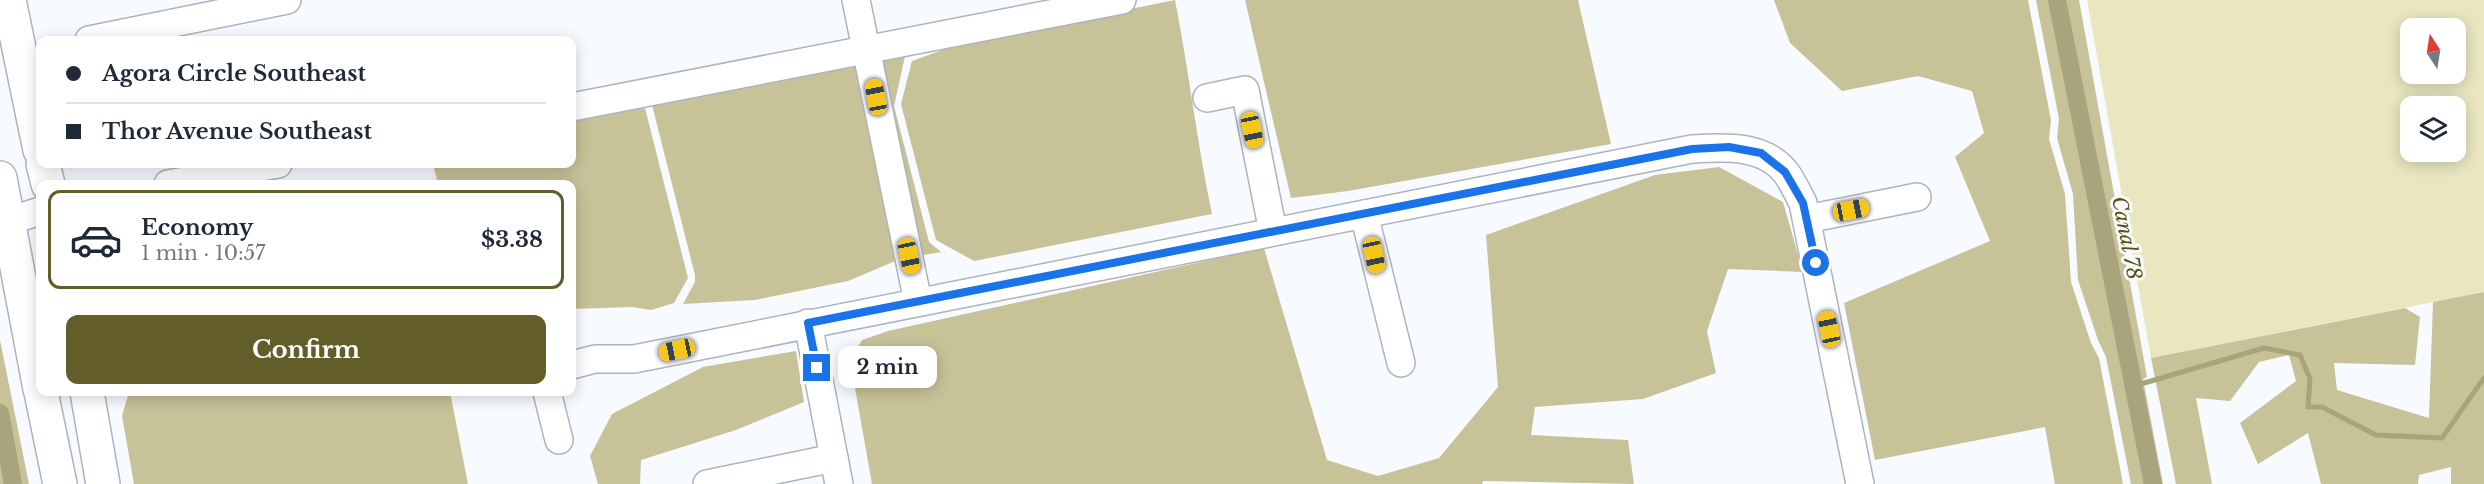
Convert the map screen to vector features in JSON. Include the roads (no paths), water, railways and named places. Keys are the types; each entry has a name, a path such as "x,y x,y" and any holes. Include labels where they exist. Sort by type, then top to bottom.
{"main road":[{"path":"9,0 31,52 36,106"},
{"path":"0,178 4,223 36,367"},
{"path":"42,396 60,484"},
{"path":"88,396 103,484"}],"street":[{"path":"108,36 287,0"},
{"path":"856,0 918,302"},
{"path":"576,107 1122,0"},
{"path":"1207,98 1245,90 1273,232"},
{"path":"576,364 595,359 634,358 1692,149 1729,147 1761,153 1785,172 1803,203 1860,484"},
{"path":"190,180 256,168"},
{"path":"1807,219 1917,197"},
{"path":"4,223 36,212"},
{"path":"1364,214 1401,363"},
{"path":"707,484 837,471 808,323"},
{"path":"548,396 559,440"}],"waterway":[{"name":"Canal 78","path":"2057,0 2153,484"},
{"path":"2134,386 2264,348 2300,355 2310,379 2308,407 2322,407 2376,435 2442,438 2484,378"},
{"path":"0,413 13,484"}]}
